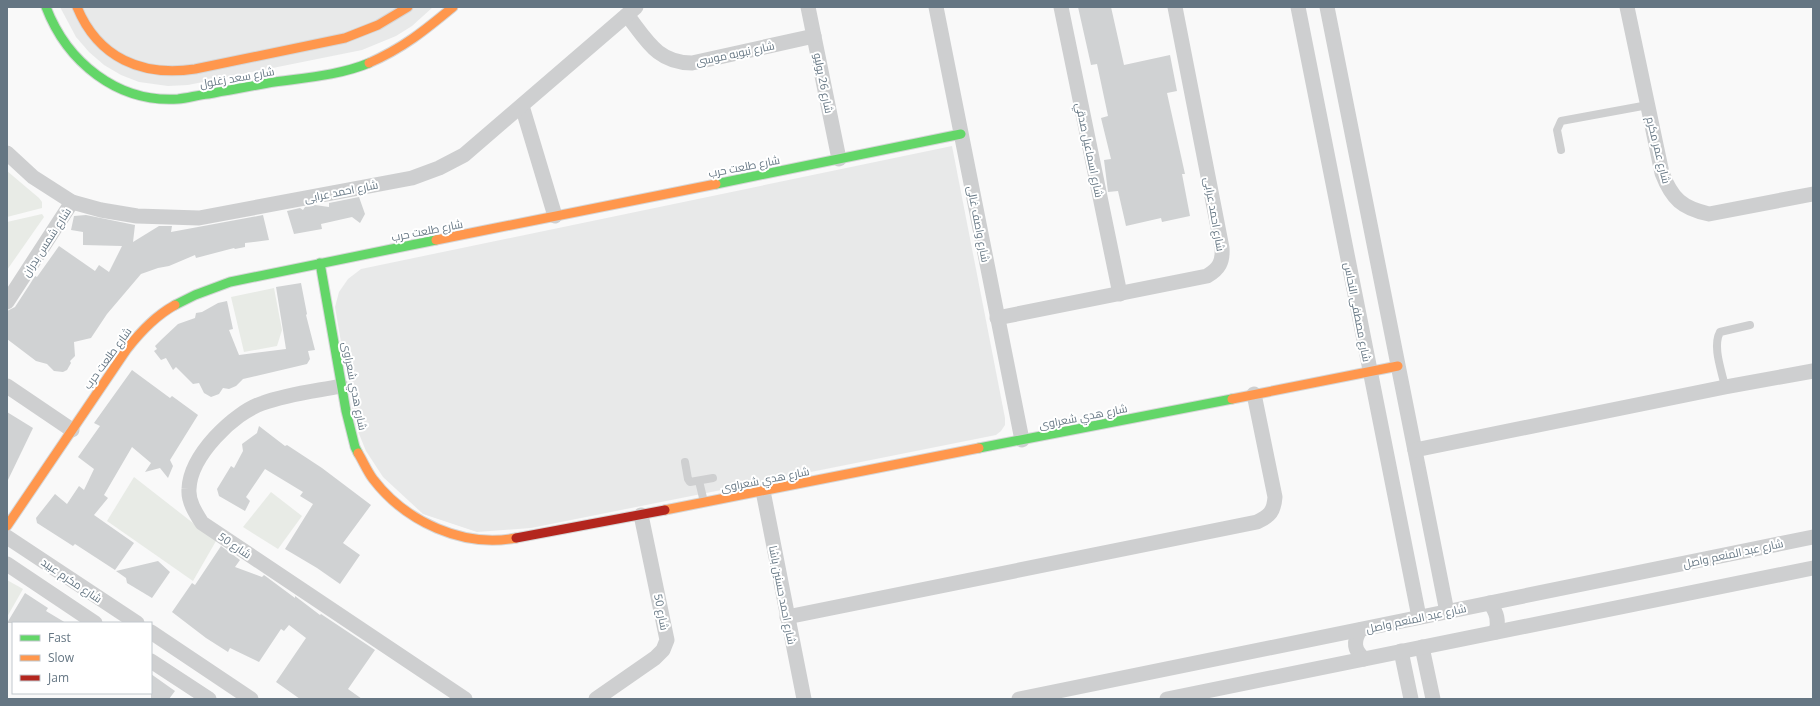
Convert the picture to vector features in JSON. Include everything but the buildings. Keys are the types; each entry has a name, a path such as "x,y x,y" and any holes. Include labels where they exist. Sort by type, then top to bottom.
{"street":[{"name":"شارع سعد زغلول","path":"46,7 51,23 65,45 82,64 103,80 127,91 152,97 178,99 339,71 366,64 392,53 416,38 453,7"},
{"name":"شارع سعد زغلول","path":"77,7 89,30 106,48 125,62 148,70 172,72 196,69 345,38 368,30 391,19 408,7"},
{"name":"شارع 26 يوليو","path":"808,7 839,159"},
{"name":"شارع واصف غالى","path":"936,7 1022,440"},
{"name":"شارع اسماعيل صدقي","path":"1061,7 1120,294"},
{"name":"شارع احمد عرابى","path":"997,318 1207,276 1217,270 1223,260 1222,248 1175,7"},
{"name":"شارع مصطفى النحاس","path":"1298,7 1419,618"},
{"path":"1327,7 1447,612"},
{"name":"شارع عمر مكرم","path":"1627,7 1662,173 1668,188 1678,201 1692,210 1709,214 1726,212 1813,194"},
{"name":"شارع نبويه موسى","path":"632,11 653,48 661,55 681,63 692,63 814,36"},
{"name":"شارع احمد عرابى","path":"7,153 33,177 72,202 101,210 137,216 199,218 412,178 439,168 464,155 632,11"},
{"path":"522,106 555,216"},
{"name":"شارع طلعت حرب","path":"7,526 125,352 146,326 171,307 199,292 230,282 961,134"},
{"name":"شارع شمس بدران","path":"7,302 72,202"},
{"name":"شارع هدي شعراوى","path":"320,264 341,386 355,447 373,479 398,505 429,525 463,538 500,541 704,503 1398,366"},
{"path":"1415,450 1725,387 1813,371"},
{"path":"7,386 72,430"},
{"name":"شارع 50","path":"341,386 262,403 235,418 199,457 191,473 188,490 192,508 202,523 465,699"},
{"path":"787,616 1249,524 1267,518 1274,508 1276,497 1254,394"},
{"name":"شارع احمد حسنين باشا","path":"763,491 804,699"},
{"name":"شارع 50","path":"596,699 655,658 663,650 667,640 641,515"},
{"name":"شارع مكرم عبيد","path":"7,537 135,622"},
{"name":"شارع عبد المنعم واصل","path":"1019,699 1813,537"},
{"name":"شارع مكرم عبيد","path":"7,564 94,622"},
{"path":"1167,699 1813,568"},
{"path":"1490,603 1495,609 1497,617 1498,625 1496,632"},
{"path":"1360,630 1356,637 1355,645 1358,653 1364,659"},
{"path":"152,633 251,699"},
{"path":"1422,647 1433,699"},
{"path":"1401,652 1411,699"},
{"path":"152,661 209,699"}],"lane":[{"path":"1561,150 1557,130 1561,121 1648,105"},
{"path":"1725,387 1716,346 1716,338 1720,332 1750,325"},
{"path":"684,462 689,481 699,481 713,478"},
{"path":"699,481 704,503"}],"shaded area":[{"path":"60,7 433,7 412,26 396,36 362,50 188,85 168,86 139,82 121,75 104,65 89,52 76,37"},
{"path":"952,146 1005,418 1005,425 996,435 531,528 477,532 423,514 383,477 366,451 355,424 335,307 339,292 348,279 361,269"},
{"path":"7,171 39,198 42,202 42,208 7,217"},
{"path":"42,214 44,217 7,270 7,222"},
{"path":"274,288 282,330 277,346 244,352 231,297"},
{"path":"134,477 216,541 193,581 107,521"},
{"path":"271,492 302,516 278,549 243,527"},
{"path":"7,580 23,589 7,617"}],"traffic: fast":[{"path":"46,7 55,27 67,45 81,61 97,75 115,86 135,94 156,98 182,99 268,83 345,71 369,63"},
{"path":"716,184 961,134"},
{"path":"175,305 195,295 230,282 436,240"},
{"path":"320,263 346,411 355,447 358,453"},
{"path":"979,448 1232,399"}],"traffic: slow":[{"path":"77,7 86,25 97,39 110,51 124,60 140,66 157,70 176,71 195,69 345,38 378,25 408,7"},
{"path":"369,63 413,38 453,7"},
{"path":"436,240 716,184"},
{"path":"7,526 127,349 149,324 175,305"},
{"path":"1232,399 1398,366"},
{"path":"665,510 979,448"},
{"path":"358,453 373,479 386,494 402,508 419,519 456,535 476,539 496,540 516,538"}],"traffic: jam":[{"path":"516,538 665,510"}]}
